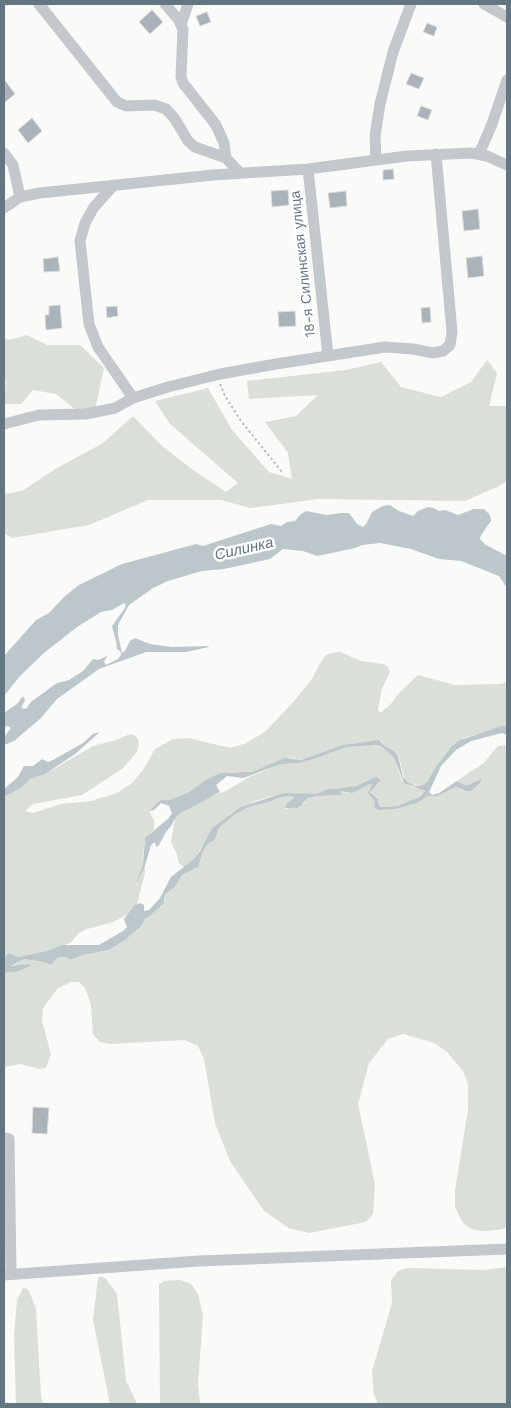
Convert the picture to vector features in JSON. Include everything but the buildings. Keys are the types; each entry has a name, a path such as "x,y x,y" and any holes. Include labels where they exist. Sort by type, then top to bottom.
{"street":[{"path":"38,4 117,102 126,106 154,105 166,109 175,119 188,141 195,147 226,158 240,173"},
{"path":"165,4 183,29 181,77 183,83 216,125 224,143 226,158"},
{"path":"181,25 188,4"},
{"path":"376,160 375,136 380,104 393,52 410,4"},
{"path":"484,4 507,16"},
{"path":"479,154 492,124 507,80"},
{"path":"4,153 13,165 20,197"},
{"path":"4,424 39,415 86,414 106,410 115,408 133,398 216,375 328,356 385,347 433,353 444,351 450,345 452,332 436,154"},
{"path":"4,208 20,197 40,192 240,173 308,169 436,154 479,154 507,165"},
{"name":"18-я Силинская улица","path":"308,169 328,356"},
{"path":"114,184 85,223 80,241 89,324 98,347 133,398"},
{"path":"4,1138 9,1139 7,1274 199,1261 507,1249"}],"path":[{"path":"216,375 225,396 282,472"}],"shaded area":[{"path":"27,335 47,345 80,345 104,368 95,410 76,410 56,394 33,390 21,404 4,404 6,381 4,380 4,338 9,340"},
{"path":"487,360 497,373 489,406 507,406 507,481 465,501 319,499 250,508 221,500 148,500 89,525 12,538 4,533 4,494 22,491 57,468 103,443 133,416 161,445 193,470 226,492 238,483 170,424 155,401 208,388 232,430 269,472 292,479 288,453 265,422 296,416 318,395 249,399 247,381 346,370 381,362 401,387 441,397 471,382"},
{"path":"340,652 361,661 384,664 388,667 390,672 382,688 378,710 380,713 418,675 455,685 500,684 507,682 507,726 463,738 435,768 427,782 420,786 409,784 405,781 399,757 380,740 343,745 301,760 291,758 252,772 230,772 204,781 189,792 170,800 160,800 149,811 154,820 154,829 144,842 143,864 135,886 145,866 145,873 137,904 128,914 113,922 87,929 79,933 70,943 47,951 18,957 10,953 4,957 4,797 21,788 30,779 45,774 93,746 130,734 138,739 139,744 137,752 122,769 82,795 33,804 25,811 33,813 61,804 91,801 117,793 132,783 143,770 155,749 173,739 189,738 230,748 244,744 265,732 295,700 312,679 326,655"},
{"path":"371,745 382,747 394,758 402,781 414,788 424,789 424,793 398,806 380,807 377,803 378,799 370,791 380,782 380,779 377,778 356,786 328,789 316,794 272,796 255,801 212,828 194,859 184,867 179,863 171,842 175,819 179,814 209,797 226,791 249,777 281,764 300,763 347,747"},
{"path":"507,745 507,1226 503,1229 474,1230 465,1225 455,1206 455,1191 468,1109 468,1084 463,1071 447,1052 434,1043 403,1034 388,1039 369,1063 358,1104 375,1184 373,1214 366,1222 309,1233 289,1228 264,1211 230,1161 215,1123 204,1059 198,1046 184,1040 111,1044 100,1042 93,1034 91,1005 85,988 79,982 71,982 58,988 43,1008 42,1021 51,1054 46,1068 39,1069 21,1064 4,1067 4,973 16,972 30,964 11,967 24,959 51,965 58,957 66,957 70,960 83,955 109,950 125,940 165,902 165,894 175,887 182,875 198,867 203,851 208,844 215,840 219,828 234,815 249,807 282,797 292,796 294,798 285,805 287,809 304,804 307,798 342,795 340,791 350,793 370,784 372,785 369,790 375,801 375,808 378,810 417,803 428,796 437,796 456,787 463,791 468,786 464,786 457,781 483,764 498,746"},
{"path":"507,1267 507,1404 378,1404 374,1394 372,1371 392,1303 391,1280 398,1271 406,1268 485,1270"},
{"path":"101,1276 106,1279 117,1294 126,1380 137,1404 110,1404 93,1320 98,1278"},
{"path":"180,1280 191,1284 198,1294 203,1316 198,1384 200,1404 160,1404 159,1284 164,1281"},
{"path":"23,1288 27,1289 30,1293 36,1309 43,1404 16,1404 14,1335 17,1300"}],"water":[{"name":"Силинка","path":"390,505 399,511 413,516 418,511 428,507 458,515 474,509 484,509 490,515 491,521 480,539 486,545 507,556 507,588 499,576 461,561 439,559 411,549 380,543 362,545 317,556 303,551 283,549 270,559 224,569 202,571 168,581 153,588 129,605 118,625 122,653 130,641 135,638 150,644 172,647 209,647 186,652 146,652 99,669 57,699 41,718 14,741 4,745 4,737 11,728 8,726 4,727 4,713 17,704 23,696 25,700 21,708 26,709 31,702 57,683 69,680 83,671 93,659 98,660 107,656 104,662 106,665 118,659 121,655 121,652 117,649 112,626 125,608 126,605 124,603 112,610 101,612 77,627 44,653 20,676 4,696 4,656 36,620 49,613 79,585 122,564 196,544 203,546 271,524 281,526 287,522 295,521 306,511 327,515 349,513 357,524 363,527 372,512 383,506"},
{"path":"507,726 507,735 502,733 471,741 456,750 441,766 429,792 432,795 439,793 457,781 466,786 482,779 471,791 465,791 456,787 437,796 428,796 417,803 395,809 378,810 374,807 375,801 368,793 372,785 370,784 352,793 340,791 342,795 307,798 297,808 285,808 286,804 294,798 292,796 282,797 249,807 234,815 219,828 215,840 208,844 203,851 198,867 182,875 175,887 165,894 164,903 125,940 109,950 83,955 70,960 66,957 58,957 51,965 24,959 11,966 30,964 30,966 16,972 4,973 4,957 9,953 18,957 47,951 62,945 99,945 123,931 127,927 124,919 135,905 140,903 144,905 144,911 149,910 160,898 171,877 194,859 212,828 241,807 283,793 316,794 328,789 356,786 376,777 381,780 370,792 378,799 378,804 381,807 398,806 421,796 425,791 404,783 394,758 382,747 376,745 347,747 300,763 281,764 243,778 227,776 216,785 220,792 179,814 159,845 156,847 155,842 151,845 145,866 134,889 143,864 145,838 169,818 172,813 169,806 161,803 154,810 149,811 160,800 170,800 189,792 204,781 220,773 252,772 285,758 301,760 343,745 379,740 398,756 403,777 407,782 420,786 427,782 452,746 460,740"},
{"path":"100,732 75,754 45,774 30,779 21,788 4,797 4,789 18,777 24,766 33,766 42,759 48,762 53,760 83,743 93,734"}]}
